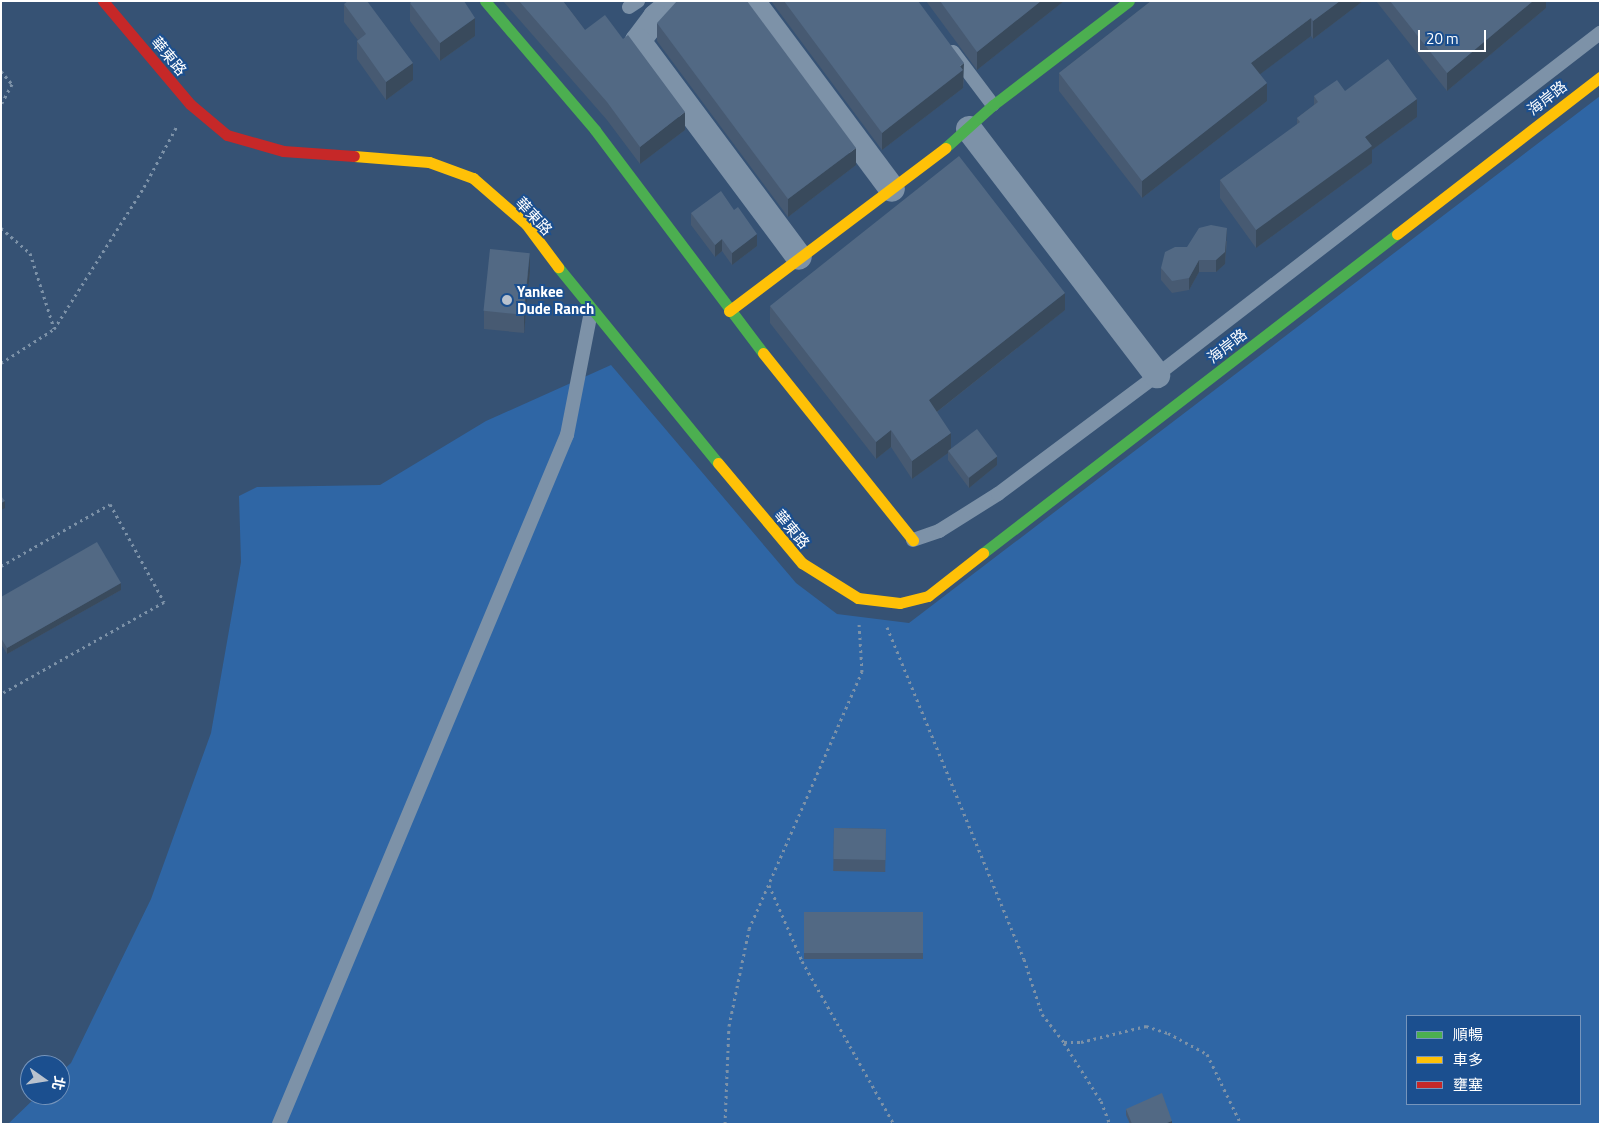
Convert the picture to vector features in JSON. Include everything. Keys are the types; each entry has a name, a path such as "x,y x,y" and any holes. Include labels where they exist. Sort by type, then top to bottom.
{"main road":[{"name":"華東路","path":"103,1 190,104 227,135 283,151 428,162 473,178 526,224 591,310 802,563 858,598"},
{"path":"485,1 595,130 729,311 913,540"},
{"path":"729,311 892,189 969,129 993,105 1129,1"},
{"name":"海岸路","path":"858,598 900,603 928,596 1600,77"}],"street":[{"path":"675,1 656,17 638,41 799,257"},
{"path":"752,1 892,189"},
{"path":"969,129 1158,375"}],"lane":[{"path":"913,540 939,530 998,494 1158,375 1600,33"},
{"path":"945,41 993,105"},
{"path":"279,1124 567,435 591,310"}],"path":[{"path":"1,71 12,84 1,105"},
{"path":"1,363 54,329 144,187 190,104"},
{"path":"1,228 30,253 54,329"},
{"path":"1,566 110,504 164,602 1,694"},
{"path":"725,1124 729,1026 749,929 862,672 858,598"},
{"path":"884,624 894,640 1024,959 1042,1014 1064,1042 1101,1101 1110,1124"},
{"path":"768,884 802,961 894,1124"},
{"path":"1064,1042 1081,1042 1146,1026 1168,1033 1207,1054 1241,1124"}],"shaded area":[{"path":"1600,96 1600,1124 8,1124 28,1105 70,1105 70,1064 151,899 211,733 241,562 239,496 257,487 380,485 486,421 611,365 796,583 837,614 909,623"}],"building":[{"path":"348,1 367,1 413,63 386,82 357,41 366,34 344,4"},
{"path":"412,1 464,1 475,18 440,43 410,3"},
{"path":"519,1 563,1 585,30 605,15 623,39 628,35 685,112 640,147 607,102"},
{"path":"677,1 747,1 856,148 788,199 657,23"},
{"path":"784,1 918,1 964,63 960,66 963,70 882,133"},
{"path":"940,1 1041,1 977,52"},
{"path":"1151,1 1340,1 1313,21 1311,18 1251,63 1267,83 1142,181 1059,73"},
{"path":"1390,1 1533,1 1447,73"},
{"path":"1388,59 1417,99 1365,137 1372,146 1256,230 1220,180 1300,122 1297,118 1318,102 1314,96 1337,80 1345,91"},
{"path":"959,156 1065,293 929,400 951,433 912,461 891,430 876,442 770,306"},
{"path":"721,191 734,210 738,207 757,234 732,253 722,239 715,245 691,213"},
{"path":"1211,225 1227,228 1225,252 1216,260 1199,260 1189,278 1172,281 1161,268 1165,252 1175,247 1187,247 1199,228"},
{"name":"Yankee Dude Ranch","path":"490,249 530,253 523,315 484,311"},
{"path":"977,429 997,456 969,478 948,451"},
{"path":"97,542 121,583 7,648 1,638 1,597"},
{"path":"834,828 886,829 885,860 833,859"},
{"path":"804,912 923,912 923,953 804,953"},
{"path":"1162,1093 1172,1121 1164,1124 1132,1124 1126,1109"}],"traffic: fast":[{"path":"485,1 595,130 763,353"},
{"path":"945,148 993,105 1129,1"},
{"path":"983,553 1397,234"},
{"path":"558,267 718,463"}],"traffic: slow":[{"path":"1397,234 1600,77"},
{"path":"729,311 945,148"},
{"path":"354,156 429,162 473,178 526,224 558,267"},
{"path":"763,353 913,540"},
{"path":"718,463 802,563 858,598 900,603 928,596 983,553"}],"traffic: jam":[{"path":"103,1 190,104 227,135 283,151 354,156"}],"place":[{"name":"Yankee Dude Ranch","path":"507,300"}]}
